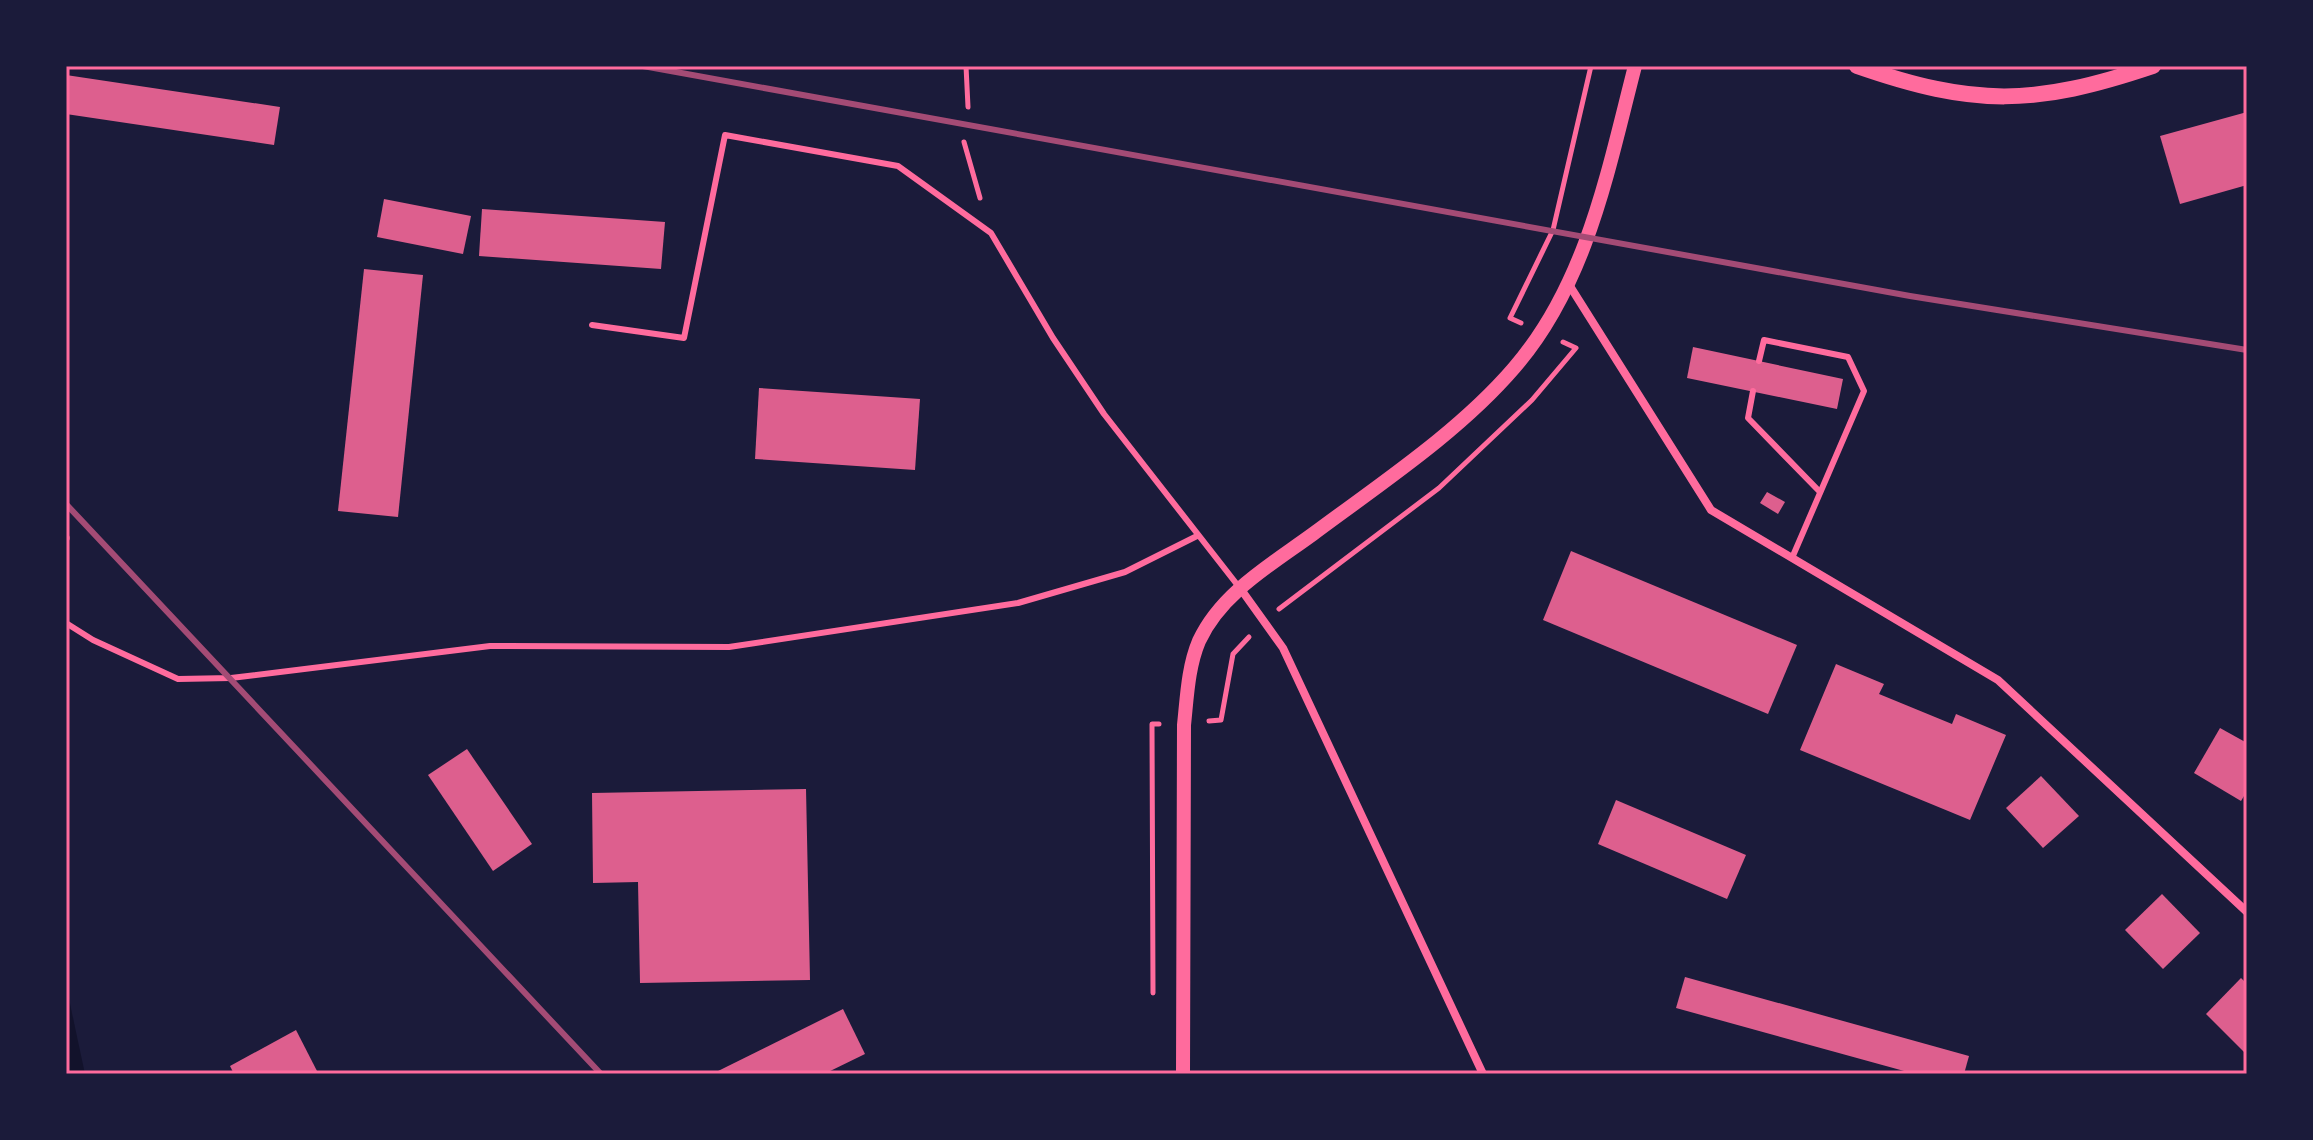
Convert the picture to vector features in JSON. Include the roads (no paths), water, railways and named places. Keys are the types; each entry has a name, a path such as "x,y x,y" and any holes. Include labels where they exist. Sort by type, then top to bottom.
{"main road":[{"path":"1857,66 1943,91 2001,99 2047,95 2153,66"}],"street":[{"path":"1183,1074 1184,725 1190,670 1200,640 1240,588 1428,448 1513,369 1542,331 1568,283 1602,195 1635,66"},
{"path":"1568,283 1711,510 1998,680 2247,912"},
{"path":"1240,588 1283,648 1483,1074"}],"lane":[{"path":"592,325 684,338 725,135 898,166 991,233 1096,401 1240,588"},
{"path":"1759,361 1764,340 1848,357 1864,391 1792,558"},
{"path":"1753,391 1748,418 1820,492"},
{"path":"66,623 93,640 178,679 231,678 490,646 729,647 1018,603 1125,572 1197,536"}],"railway":[{"path":"643,66 1910,296 2247,350"},
{"path":"66,504 601,1074"}]}
